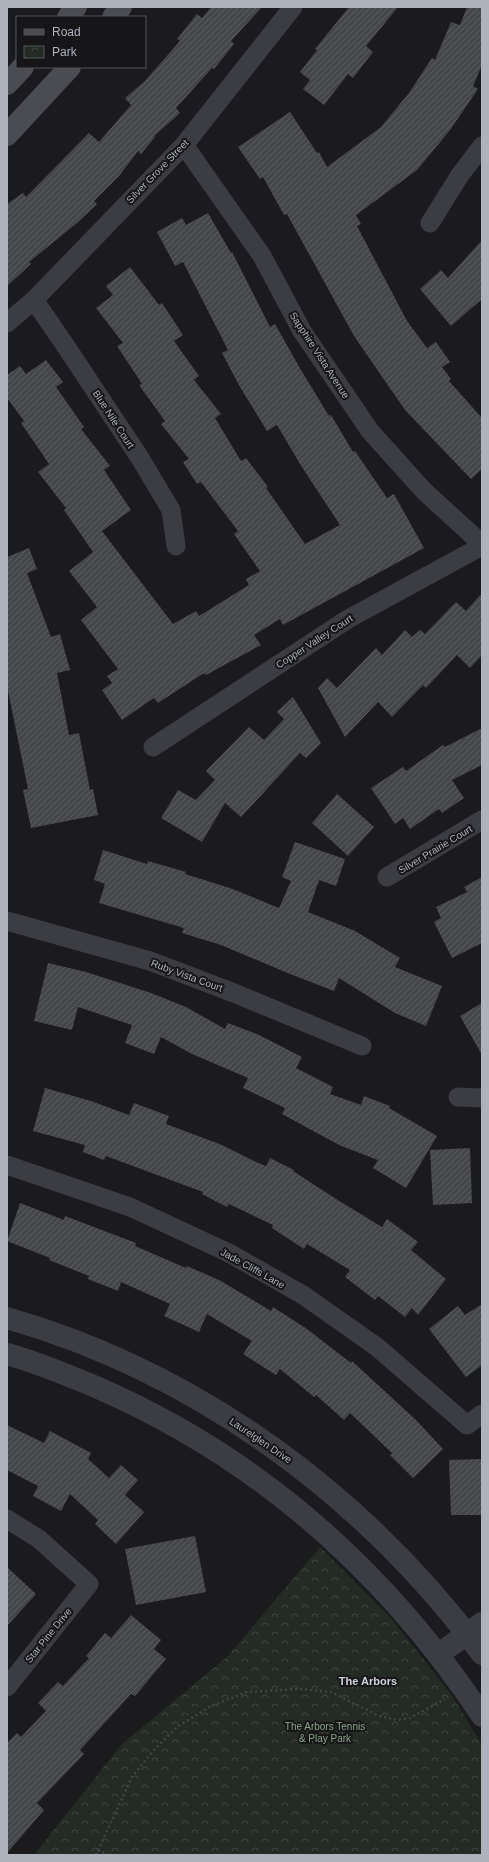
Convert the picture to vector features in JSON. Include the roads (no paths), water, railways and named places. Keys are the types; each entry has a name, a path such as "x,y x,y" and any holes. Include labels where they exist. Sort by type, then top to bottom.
{"main road":[{"path":"69,16 76,7"},
{"path":"114,16 121,7"},
{"path":"7,84 22,68"},
{"path":"7,135 69,68"}],"street":[{"name":"Silver Grove Street","path":"7,323 34,300 184,145 293,7"},
{"name":"Sapphire Vista Avenue","path":"184,145 262,256 302,331 370,431 424,491 482,545"},
{"path":"430,222 460,175 482,146"},
{"name":"Blue Nile Court","path":"34,300 65,344 140,458 171,510 176,546"},
{"name":"Copper Valley Court","path":"153,747 348,619 482,545"},
{"name":"Silver Prairie Court","path":"388,877 482,820"},
{"name":"Ruby Vista Court","path":"7,921 150,961 234,993 362,1046"},
{"path":"458,1097 482,1098"},
{"name":"Jade Cliffs Lane","path":"7,1165 130,1207 229,1253 303,1296 377,1348 467,1425 482,1414"},
{"name":"Laurelglen Drive","path":"7,1318 87,1346 137,1368 187,1393 275,1448 317,1480 362,1519 425,1582 474,1628 482,1654"},
{"path":"7,1354 71,1377 118,1397 171,1424 245,1469 285,1499 332,1538 393,1600 439,1654 482,1716"},
{"name":"Star Pine Drive","path":"7,1519 39,1539 89,1584 7,1687"},
{"path":"439,1654 474,1628"}],"district":[{"name":"The Arbors","path":"368,1681"}],"park label":[{"name":"The Arbors Tennis & Play Park","path":"325,1732"}]}
